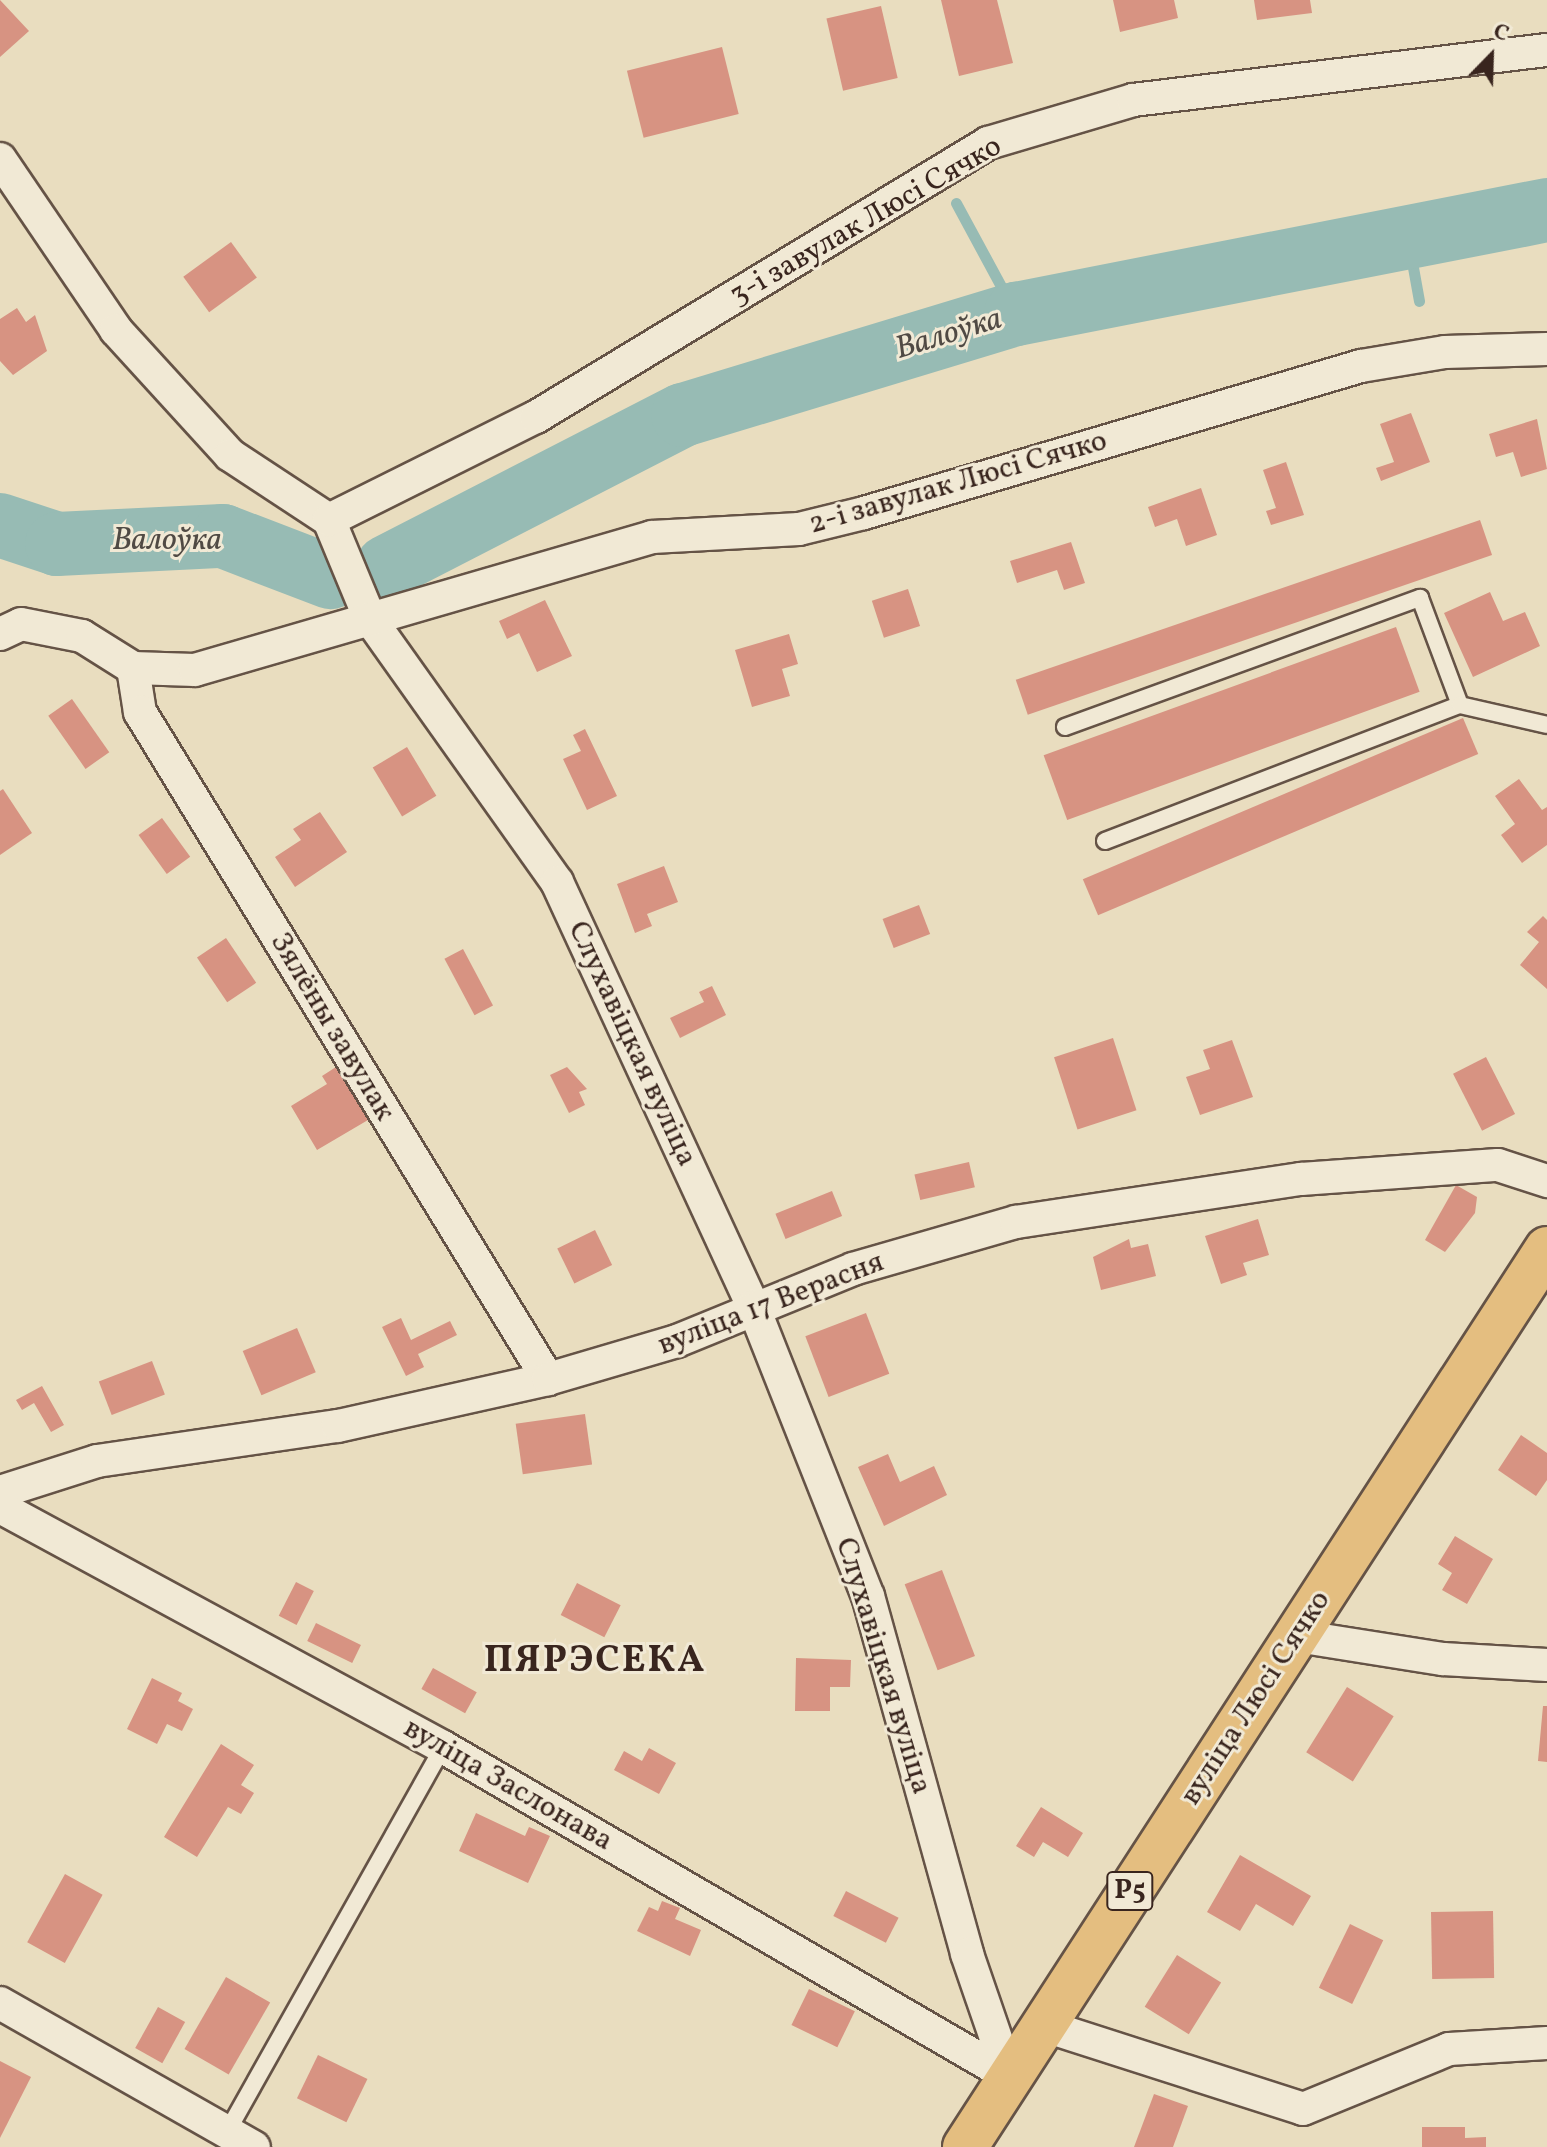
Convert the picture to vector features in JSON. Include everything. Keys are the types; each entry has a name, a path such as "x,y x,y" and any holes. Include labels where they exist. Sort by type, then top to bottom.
{"main road":[{"name":"вуліца Люсі Сячко","path":"965,2147 1547,1249"}],"street":[{"name":"3-і завулак Люсі Сячко","path":"329,520 536,417 988,143 1133,100 1547,50"},
{"path":"0,159 116,330 230,455 329,520"},
{"name":"2-і завулак Люсі Сячко","path":"133,668 195,670 652,537 799,529 864,513 1361,366 1445,352 1547,349"},
{"name":"Слухавіцкая вуліца","path":"329,520 370,619 557,882 753,1306 868,1596 967,1954 1009,2076"},
{"path":"0,634 21,624 82,636 133,668"},
{"name":"Зялёны завулак","path":"133,668 140,712 548,1379"},
{"name":"вуліца 17 Верасня","path":"0,1492 97,1461 338,1426 548,1379 677,1341 753,1306 1016,1222 1301,1179 1498,1165 1547,1181"},
{"name":"вуліца Заслонава","path":"0,1507 443,1747 1009,2076"},
{"path":"1297,1636 1443,1659 1547,1665"},
{"path":"0,2003 241,2140"},
{"path":"1042,2025 1303,2109 1449,2049 1547,2043"}],"lane":[{"path":"1065,727 1420,598 1460,705"},
{"path":"1105,841 1460,705 1547,725"},
{"path":"241,2140 443,1747"}],"building":[{"path":"0,0 29,31 0,57"},
{"path":"941,0 997,0 1013,63 959,76"},
{"path":"1113,0 1174,0 1178,18 1120,32"},
{"path":"1254,0 1310,0 1312,13 1257,20"},
{"path":"881,6 898,78 843,91 826,19"},
{"path":"722,47 739,114 644,138 627,71"},
{"path":"231,242 257,278 209,312 183,277"},
{"path":"17,308 26,322 35,315 47,351 13,375 0,361 0,319"},
{"path":"1411,413 1430,462 1381,481 1376,468 1394,462 1380,424"},
{"path":"1537,419 1547,469 1521,477 1513,452 1496,457 1489,434"},
{"path":"1286,462 1304,515 1271,525 1266,511 1276,508 1263,470"},
{"path":"1201,488 1217,535 1186,546 1177,519 1155,527 1148,507"},
{"path":"1480,520 1492,555 1028,715 1016,680"},
{"path":"1071,542 1085,583 1064,590 1057,570 1017,583 1010,561"},
{"path":"908,589 920,626 884,638 872,601"},
{"path":"1490,592 1503,621 1525,612 1540,646 1473,677 1444,613"},
{"path":"545,600 572,656 537,672 519,633 507,639 499,621"},
{"path":"1396,627 1420,692 1067,820 1044,755"},
{"path":"789,634 798,664 782,669 790,696 752,707 735,650"},
{"path":"72,699 109,752 86,769 48,716"},
{"path":"1463,718 1478,754 1098,915 1083,879"},
{"path":"585,729 617,796 587,810 563,759 581,751 573,735"},
{"path":"407,747 436,796 402,816 373,768"},
{"path":"1519,779 1542,810 1547,807 1547,845 1522,863 1501,835 1515,824 1495,796"},
{"path":"3,789 32,833 0,855 0,791"},
{"path":"320,812 347,852 295,887 275,857 301,840 293,829"},
{"path":"162,818 190,857 167,874 139,835"},
{"path":"664,866 678,902 647,914 652,926 635,933 617,884"},
{"path":"919,905 930,934 894,948 883,919"},
{"path":"1543,916 1547,920 1547,989 1520,965 1539,942 1527,932"},
{"path":"226,938 256,983 227,1002 197,958"},
{"path":"463,949 493,1006 475,1015 444,959"},
{"path":"712,986 726,1015 680,1038 670,1018 704,1002 699,992"},
{"path":"1113,1038 1136,1110 1078,1129 1054,1057"},
{"path":"1232,1040 1253,1097 1200,1115 1186,1077 1210,1069 1203,1050"},
{"path":"1486,1057 1515,1114 1482,1131 1453,1074"},
{"path":"336,1067 368,1120 317,1150 291,1106 327,1084 322,1076"},
{"path":"567,1067 587,1089 579,1092 585,1105 569,1113 550,1075"},
{"path":"969,1162 975,1187 920,1200 914,1175"},
{"path":"1456,1185 1477,1197 1475,1213 1445,1252 1425,1240"},
{"path":"832,1191 842,1216 786,1239 775,1214"},
{"path":"1258,1219 1269,1255 1243,1263 1247,1275 1221,1284 1205,1236"},
{"path":"595,1230 612,1265 574,1283 557,1248"},
{"path":"1129,1239 1131,1248 1148,1244 1156,1276 1101,1290 1093,1257"},
{"path":"866,1313 889,1374 829,1397 805,1336"},
{"path":"401,1318 411,1340 450,1321 457,1335 418,1354 424,1367 406,1376 382,1327"},
{"path":"297,1328 316,1372 261,1395 243,1351"},
{"path":"152,1361 165,1395 112,1415 99,1381"},
{"path":"42,1386 64,1425 51,1432 34,1403 22,1410 16,1400"},
{"path":"585,1414 592,1465 523,1474 516,1424"},
{"path":"1521,1435 1547,1453 1547,1480 1536,1496 1498,1470"},
{"path":"888,1454 900,1482 934,1466 947,1495 884,1526 858,1467"},
{"path":"1455,1536 1493,1559 1467,1604 1442,1590 1452,1573 1438,1564"},
{"path":"942,1570 975,1656 938,1670 905,1584"},
{"path":"296,1582 314,1591 297,1625 279,1616"},
{"path":"577,1583 621,1605 604,1637 561,1615"},
{"path":"316,1623 361,1645 352,1663 307,1641"},
{"path":"796,1658 851,1660 850,1687 830,1687 830,1711 795,1711"},
{"path":"433,1668 477,1692 465,1713 421,1689"},
{"path":"152,1678 182,1693 178,1701 193,1709 182,1731 167,1724 157,1744 127,1729"},
{"path":"1347,1687 1394,1716 1353,1781 1306,1752"},
{"path":"1543,1706 1547,1706 1547,1762 1538,1761"},
{"path":"221,1744 254,1765 241,1785 254,1793 241,1814 228,1807 197,1857 164,1837"},
{"path":"649,1748 676,1763 659,1794 614,1770 624,1751 642,1761"},
{"path":"1041,1807 1083,1833 1068,1857 1043,1842 1034,1857 1016,1846"},
{"path":"476,1813 525,1836 529,1827 550,1836 528,1883 459,1851"},
{"path":"1240,1855 1311,1896 1293,1926 1256,1904 1240,1931 1207,1912"},
{"path":"65,1874 103,1895 65,1963 27,1942"},
{"path":"846,1891 899,1918 886,1943 833,1916"},
{"path":"662,1901 680,1908 675,1919 701,1930 690,1956 637,1931 649,1907 658,1911"},
{"path":"1493,1911 1494,1978 1432,1979 1431,1912"},
{"path":"1350,1924 1383,1940 1352,2004 1319,1988"},
{"path":"1177,1955 1221,1983 1189,2034 1145,2007"},
{"path":"226,1977 270,2002 229,2074 185,2049"},
{"path":"809,1989 855,2011 837,2047 791,2025"},
{"path":"158,2007 185,2022 162,2063 135,2048"},
{"path":"318,2055 367,2079 346,2122 297,2098"},
{"path":"0,2061 31,2077 0,2138"},
{"path":"1154,2094 1188,2106 1173,2147 1134,2147"},
{"path":"1422,2127 1465,2127 1465,2138 1486,2137 1486,2147 1422,2147"}],"waterway":[{"path":"956,203 1016,314"},
{"name":"Валоўка","path":"387,567 683,415 1016,314 1547,210"},
{"path":"1407,234 1419,301"},
{"name":"Валоўка","path":"0,525 57,544 223,536 330,577"}],"district":[{"name":"ПЯРЭСЕКА","path":"595,1662"}]}
